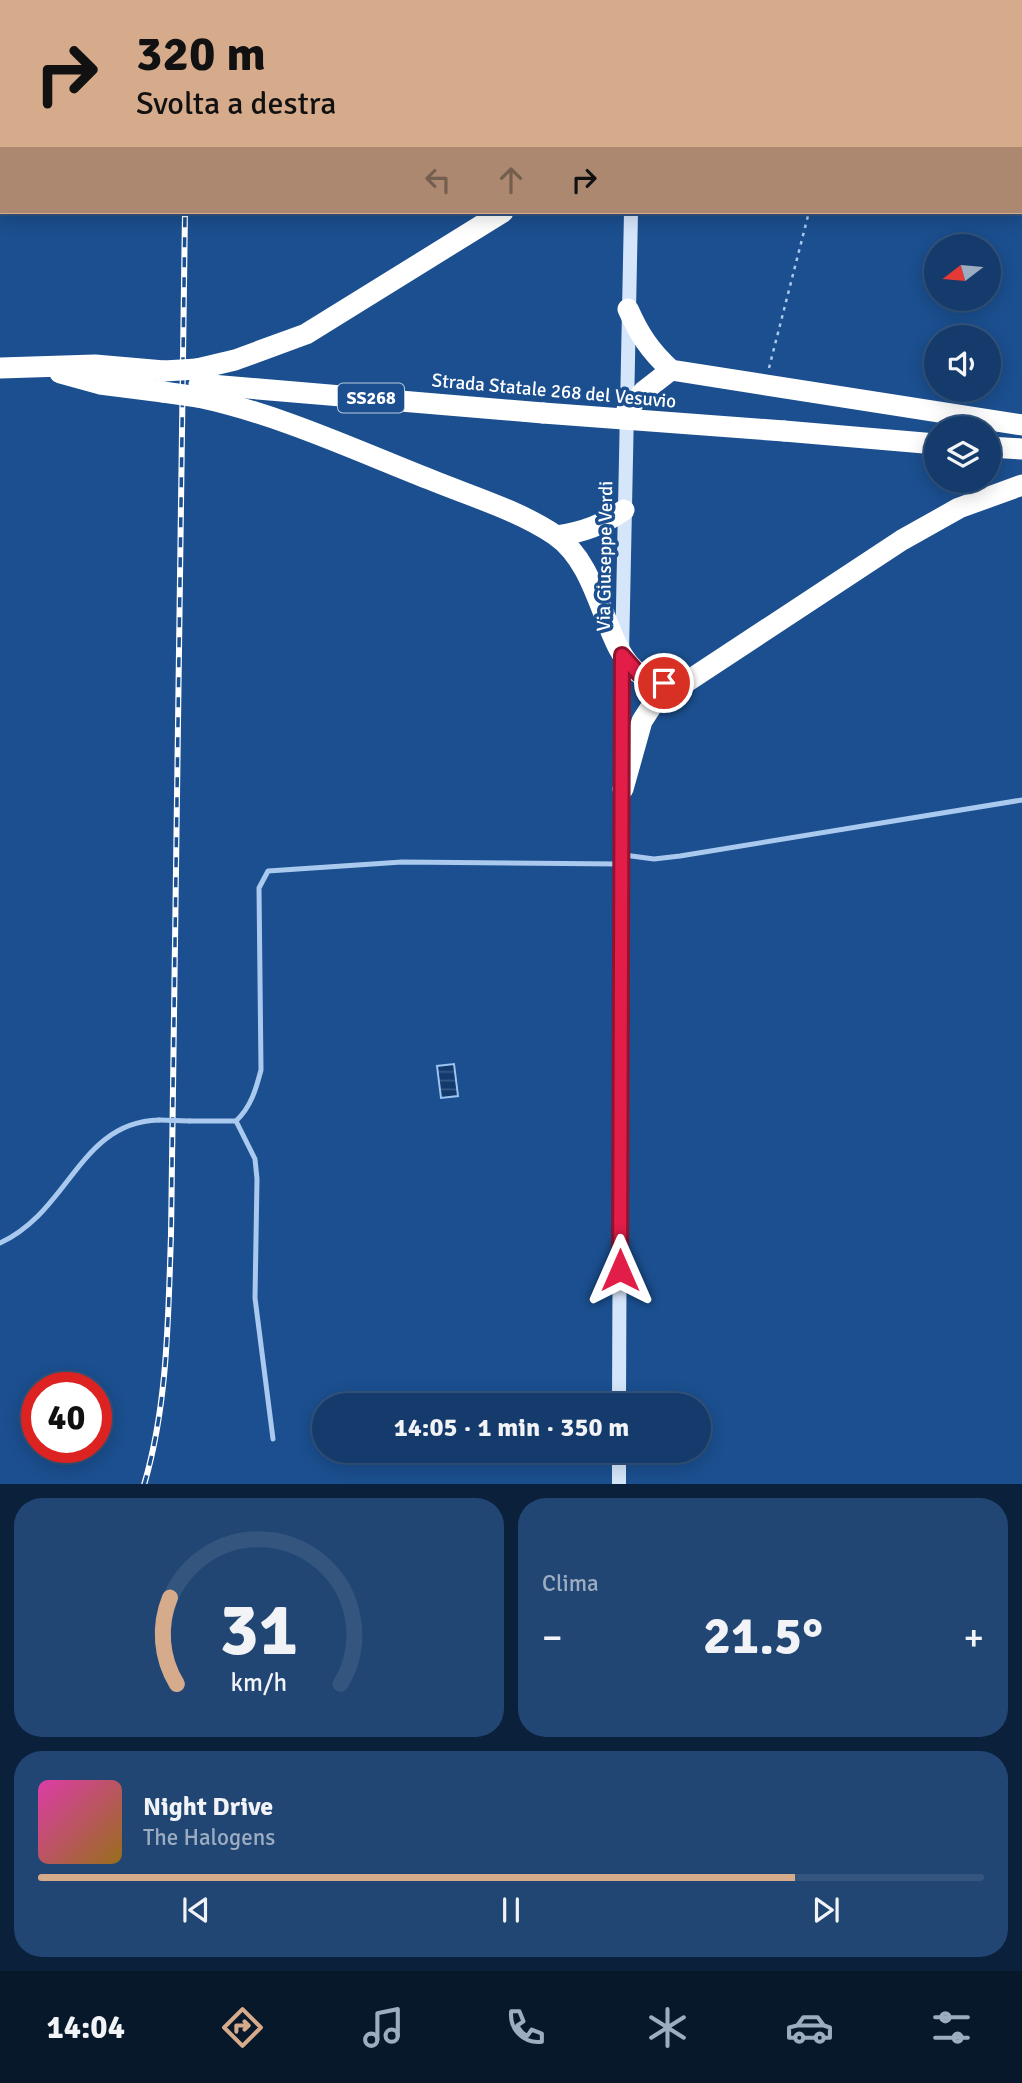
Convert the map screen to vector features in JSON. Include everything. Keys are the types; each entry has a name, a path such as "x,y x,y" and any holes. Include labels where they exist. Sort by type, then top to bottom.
{"highway":[{"path":"198,383 235,360 306,334 500,214"},
{"path":"628,309 639,334 652,353 671,370 1022,425"},
{"path":"0,368 95,365 163,382"},
{"path":"0,368 58,373 100,384 198,383 272,416 467,494 557,537 579,562 598,594 622,655 639,674 651,680 681,685"},
{"path":"627,410 644,391 671,370"},
{"name":"Strada Statale 268 del Vesuvio","path":"198,383 924,443"},
{"path":"1001,448 1022,449"},
{"path":"623,789 642,721 653,704 902,540 959,508 1022,485"},
{"path":"557,537 581,533 605,524 624,510"}],"street":[{"name":"Via Giuseppe Verdi","path":"620,1393 622,655 631,214"},
{"path":"619,1463 619,1484"}],"lane":[{"path":"0,1243 17,1236 43,1214 104,1138 129,1124 159,1120 236,1121 244,1114 256,1091 261,1070 259,888 263,874 268,871 402,862 654,859 1022,800"},
{"path":"236,1121 254,1159 257,1180 255,1298 273,1439"}],"path":[{"path":"765,385 808,214"}],"water":[{"path":"454,1064 458,1096 441,1098 437,1066"}],"railway":[{"path":"144,1484 162,1392 171,1235 185,214"}],"route":[{"path":"620,1270 622,655 639,674 664,683"}]}
